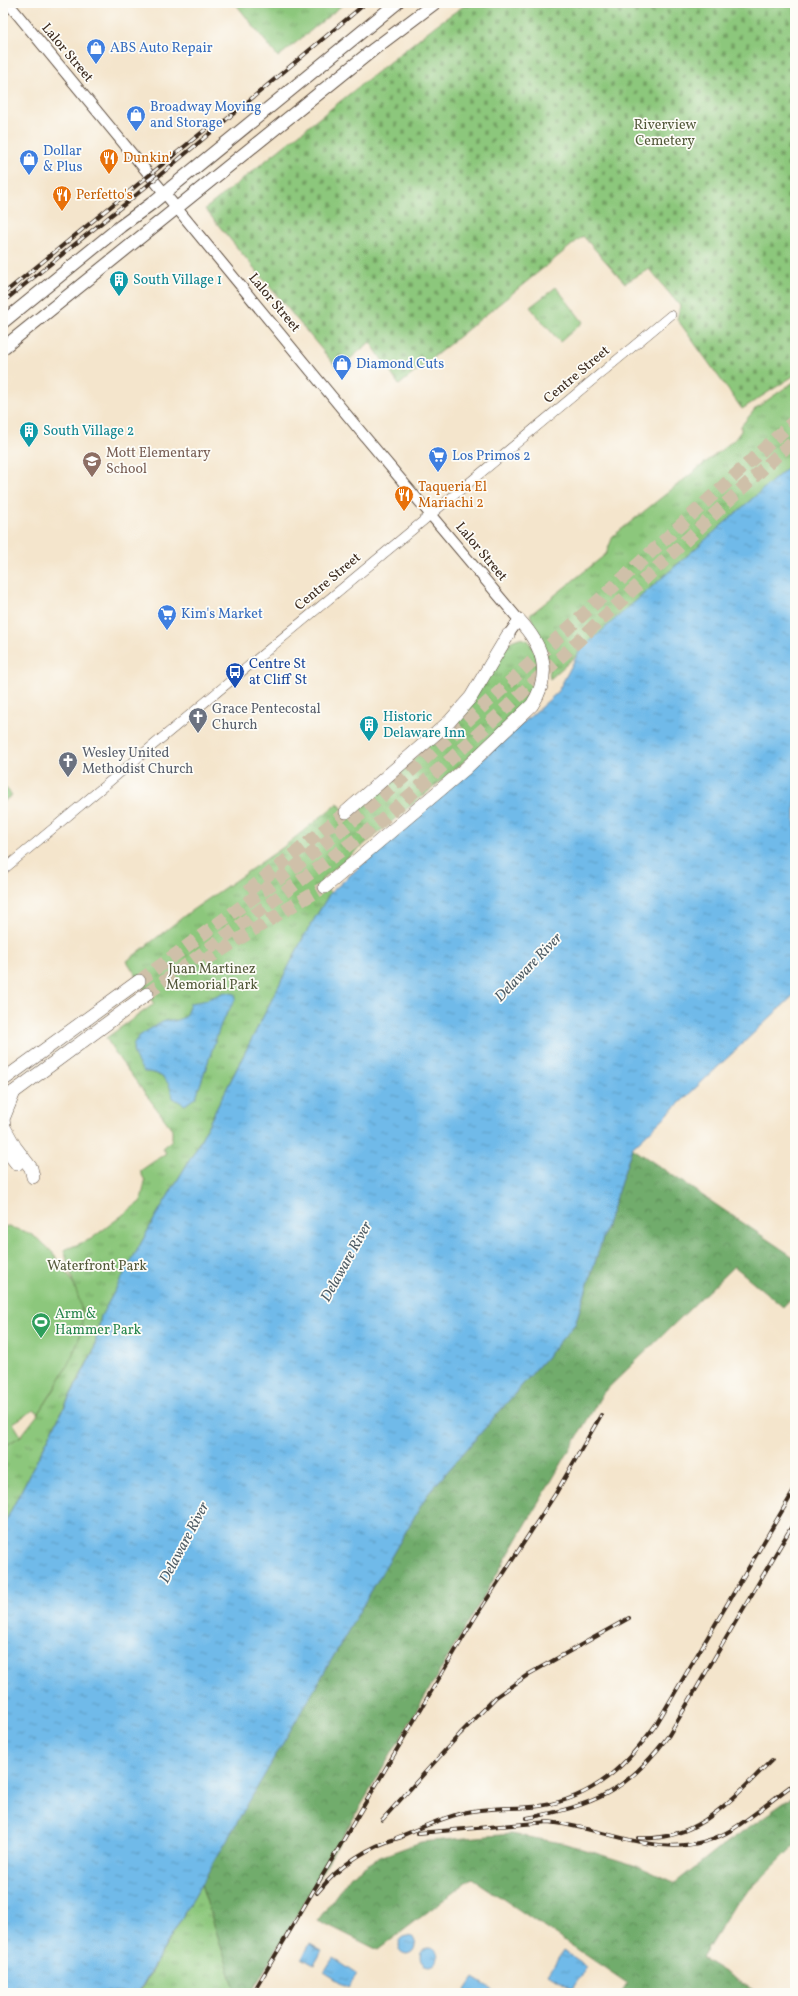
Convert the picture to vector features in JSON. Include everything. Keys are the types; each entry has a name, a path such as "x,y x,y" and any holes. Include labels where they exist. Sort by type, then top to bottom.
{"highway":[{"path":"3,322 397,3"},
{"path":"3,348 374,49 435,3"},
{"path":"325,887 459,774 532,705 537,696 544,670 540,647 530,632 519,620"},
{"path":"346,812 450,722 471,697 508,635"},
{"path":"3,1080 138,981"},
{"path":"3,1100 147,994"},
{"path":"3,1146 23,1172 33,1177 31,1168 15,1147 4,1127 3,1119 14,1092"}],"main road":[{"name":"Lalor Street","path":"8,3 519,620"},
{"path":"508,635 519,620"}],"street":[{"name":"Centre Street","path":"3,870 671,315"}],"green space":[{"path":"235,3 345,3 278,57"},
{"name":"Riverview Cemetery","path":"468,3 795,3 795,375 742,409 677,319 680,306 649,269 625,283 583,236 399,385 370,342 338,369 205,209 436,25"},
{"path":"556,287 583,322 560,342 530,307"},
{"path":"795,381 795,461 550,679 547,655 530,615 606,554 613,536 735,439 741,431 741,426 756,408"},
{"name":"Juan Martinez Memorial Park","path":"519,638 528,640 536,653 538,683 517,718 321,880 330,893 304,936 195,1151 157,1214 101,1316 94,1349 3,1526 3,1447 21,1436 39,1413 54,1390 77,1344 81,1309 64,1250 91,1239 141,1201 145,1181 140,1171 166,1153 162,1148 172,1140 172,1129 120,1060 106,1038 154,1004 127,961 188,913 282,848 338,803 348,816 424,750 511,641"},
{"path":"3,785 12,795 3,802"},
{"path":"632,1148 795,1258 795,1294 783,1307 734,1266 603,1393 251,1993 236,1993 201,1884 427,1495 575,1324"},
{"name":"Arm & Hammer Park","path":"3,1226 29,1233 43,1243 63,1265 77,1293 81,1307 82,1321 80,1335 73,1354 39,1413 34,1410 13,1423 21,1436 3,1447"},
{"path":"795,1795 795,1845 736,1903 702,1958 758,1993 621,1993 627,1983 472,1878 378,1950 318,1920 351,1875 380,1857 421,1842 511,1834 567,1844 640,1867 675,1883 719,1848"},
{"path":"201,1884 236,1993 139,1993"}],"water":[{"name":"Delaware River","path":"795,461 795,994 632,1148 575,1324 427,1495 138,1993 3,1993 3,1526 94,1350 101,1316 157,1214 195,1151 304,936 330,893 557,693 580,650"},
{"path":"225,992 235,994 236,998 221,1024 196,1097 185,1105 173,1098 170,1087 164,1079 156,1074 144,1072 137,1061 133,1046 136,1040 148,1030 166,1020 174,1021 185,1017 190,1003 203,1001"},
{"path":"407,1936 413,1939 416,1945 413,1951 407,1954 401,1951 398,1945 401,1939"},
{"path":"310,1944 322,1951 314,1965 302,1958"},
{"path":"429,1948 435,1951 438,1957 435,1963 429,1966 423,1963 420,1957 423,1951"},
{"path":"563,1951 587,1967 572,1989 548,1974"},
{"path":"333,1958 357,1974 348,1987 324,1972"},
{"path":"474,1978 498,1993 464,1993"}],"tunnel":[{"path":"139,981 294,868 370,807 454,733 795,420"},
{"path":"147,994 381,821 464,747 795,439"},
{"path":"248,891 346,812"},
{"path":"204,961 325,887"}],"railway":[{"path":"3,302 130,200 366,3"},
{"path":"3,294 206,129"},
{"path":"253,1993 474,1619 556,1493 601,1415"},
{"path":"396,1838 434,1822 463,1813 490,1809 540,1806 559,1802 577,1796 593,1787 621,1766 634,1753 657,1723 795,1489"},
{"path":"527,1818 572,1808 608,1793 624,1783 654,1754 669,1735 795,1521"},
{"path":"382,1820 460,1734 496,1697 529,1674 629,1618"},
{"path":"638,1838 660,1837 679,1833 697,1825 729,1802 772,1760"},
{"path":"418,1833 549,1822 642,1842 664,1845 687,1845 710,1840 733,1829 795,1783"},
{"path":"317,1893 335,1874 355,1858 377,1846 402,1837"}],"place":[{"name":"ABS Auto Repair","path":"96,65"},
{"name":"Broadway Moving and Storage","path":"136,132"},
{"name":"Dunkin'","path":"109,175"},
{"name":"Dollar & Plus","path":"29,176"},
{"name":"Perfetto's","path":"62,212"},
{"name":"South Village 1","path":"119,297"},
{"name":"Diamond Cuts","path":"342,381"},
{"name":"South Village 2","path":"29,448"},
{"name":"Los Primos 2","path":"438,473"},
{"name":"Mott Elementary School","path":"92,478"},
{"name":"Taqueria El Mariachi 2","path":"404,512"},
{"name":"Kim's Market","path":"167,631"},
{"name":"Centre St at Cliff St","path":"235,689"},
{"name":"Grace Pentecostal Church","path":"198,734"},
{"name":"Historic Delaware Inn","path":"369,742"},
{"name":"Wesley United Methodist Church","path":"68,778"},
{"name":"Arm & Hammer Park","path":"41,1339"}],"park label":[{"name":"Waterfront Park","path":"97,1266"}]}
